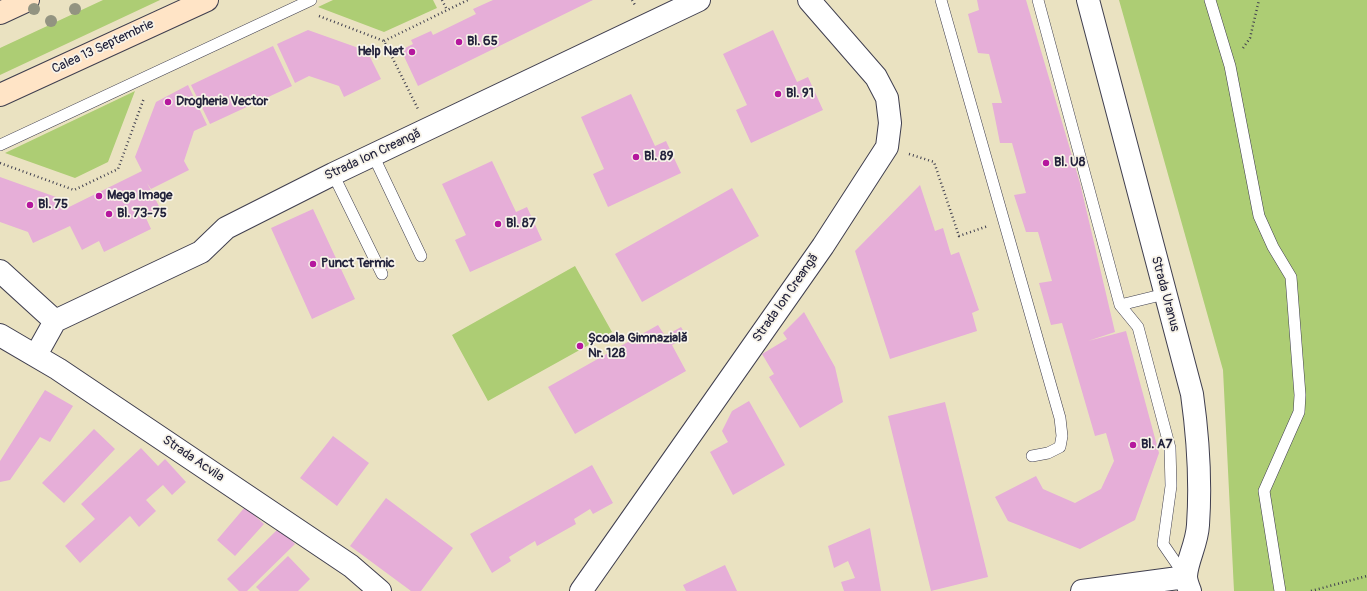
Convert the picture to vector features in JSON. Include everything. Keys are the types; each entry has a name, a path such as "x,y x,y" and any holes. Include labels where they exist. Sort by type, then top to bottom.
{"main road":[{"path":"0,13 28,0"},
{"name":"Calea 13 Septembrie","path":"0,95 207,0"}],"street":[{"name":"Strada Ion Creangă","path":"56,321 201,252 226,228 333,174 699,0"},
{"name":"Strada Ion Creangă","path":"581,591 822,246 887,147 890,123 887,98 876,77 809,0"},
{"name":"Strada Uranus","path":"1088,0 1192,394 1197,433 1199,475 1198,527 1188,584"},
{"path":"0,271 56,321 36,355"},
{"name":"Strada Acvila","path":"0,335 36,355 351,566 380,591"},
{"path":"1082,591 1188,584"}],"lane":[{"path":"0,145 311,0"},
{"path":"941,0 1060,418 1062,436 1060,447 1048,453 1032,456"},
{"path":"1038,0 1120,305 1138,327 1170,448 1171,486 1163,544 1188,584"},
{"path":"1210,0 1230,66 1259,216 1273,247 1291,277 1300,395 1299,412 1264,491 1280,591"},
{"path":"373,155 421,256"},
{"path":"333,174 382,274"},
{"path":"1120,305 1165,294"}],"path":[{"path":"442,0 447,10"},
{"path":"384,41 468,0"},
{"path":"1230,66 1250,38 1259,0"},
{"path":"296,7 384,41 428,129"},
{"path":"0,163 74,190 118,169 152,74"},
{"path":"887,147 934,162 959,236 1004,220"},
{"path":"1312,591 1367,576"}],"green space":[{"path":"103,0 160,0 0,75 0,48"},
{"path":"333,0 433,0 437,8 384,32 318,7"},
{"path":"1119,0 1367,0 1367,591 1234,591 1223,370"},
{"path":"135,91 108,162 75,178 5,153"},
{"path":"575,266 612,332 488,401 452,335"}],"building":[{"name":"Bl. 65","path":"493,0 593,0 418,86 401,50 413,44 411,40 431,31 433,35 476,14 473,9"},
{"path":"977,0 1026,0 1080,183 1115,332 1088,341 1126,331 1159,453 1135,520 1080,549 1008,521 995,497 1036,476 1043,489 1075,503 1101,489 1114,461 1106,433 1095,436 1062,323 1051,325 1039,283 1052,281 1038,232 1026,232 1014,195 1026,193 1012,143 1000,143 992,103 1002,103 989,54 978,53 968,14 979,10"},
{"path":"308,30 367,51 381,79 344,97 339,86 309,76 295,83 277,44"},
{"name":"Bl. 91","path":"773,30 797,82 808,77 823,110 751,143 736,110 747,105 723,54"},
{"path":"273,46 292,86 210,124 191,85"},
{"path":"188,85 207,125 194,131 184,161 189,170 151,189 147,183 161,210 146,218 151,229 104,252 99,241 82,250 70,226 33,243 28,232 0,222 0,177 56,197 63,210 142,171 135,157 156,102"},
{"name":"Bl. 89","path":"631,94 655,146 666,141 681,173 608,207 593,174 604,169 581,117"},
{"name":"Bl. 87","path":"492,161 516,212 527,207 542,240 470,272 455,240 466,235 442,184"},
{"path":"920,185 935,231 943,228 951,255 959,252 979,310 972,313 977,331 890,359 855,251"},
{"path":"732,188 759,236 642,302 615,254"},
{"name":"Punct Termic","path":"313,209 355,299 312,319 271,228"},
{"path":"804,312 835,367 843,402 800,428 769,377 774,374 762,354 787,339 783,333"},
{"path":"658,325 665,336 681,327 687,337 672,345 686,371 575,434 548,387"},
{"path":"45,390 73,406 50,442 40,437 10,480 0,482 0,461"},
{"path":"749,401 785,465 733,495 710,452 728,442 722,431 732,411"},
{"path":"945,402 988,577 931,591 888,416"},
{"path":"94,429 115,449 64,503 42,483"},
{"path":"333,436 369,463 337,506 300,478"},
{"path":"141,448 158,466 165,459 186,482 172,495 163,485 146,500 156,511 139,527 130,516 80,563 65,546 95,519 81,504"},
{"path":"592,465 613,503 593,514 590,509 574,519 576,524 537,546 535,541 509,557 511,561 492,573 470,534"},
{"path":"386,498 453,548 421,591 411,591 350,546"},
{"path":"245,507 264,524 235,556 217,540"},
{"path":"279,528 295,544 247,591 239,591 227,579"},
{"path":"870,528 881,591 844,591 841,582 855,578 848,561 834,568 828,546"},
{"path":"288,556 310,579 298,591 260,591 256,587"},
{"path":"725,565 737,591 686,591 683,585"}],"place":[{"name":"Bl. 65","path":"459,42"},
{"name":"Help Net","path":"412,52"},
{"name":"Bl. 91","path":"778,94"},
{"name":"Drogheria Vector","path":"168,102"},
{"name":"Bl. 89","path":"636,157"},
{"name":"Bl. U8","path":"1046,163"},
{"name":"Mega Image","path":"99,196"},
{"name":"Bl. 75","path":"30,205"},
{"name":"Bl. 73-75","path":"109,214"},
{"name":"Bl. 87","path":"498,224"},
{"name":"Punct Termic","path":"313,264"},
{"name":"Școala Gimnazială Nr. 128","path":"580,346"},
{"name":"Bl. A7","path":"1133,445"}]}
